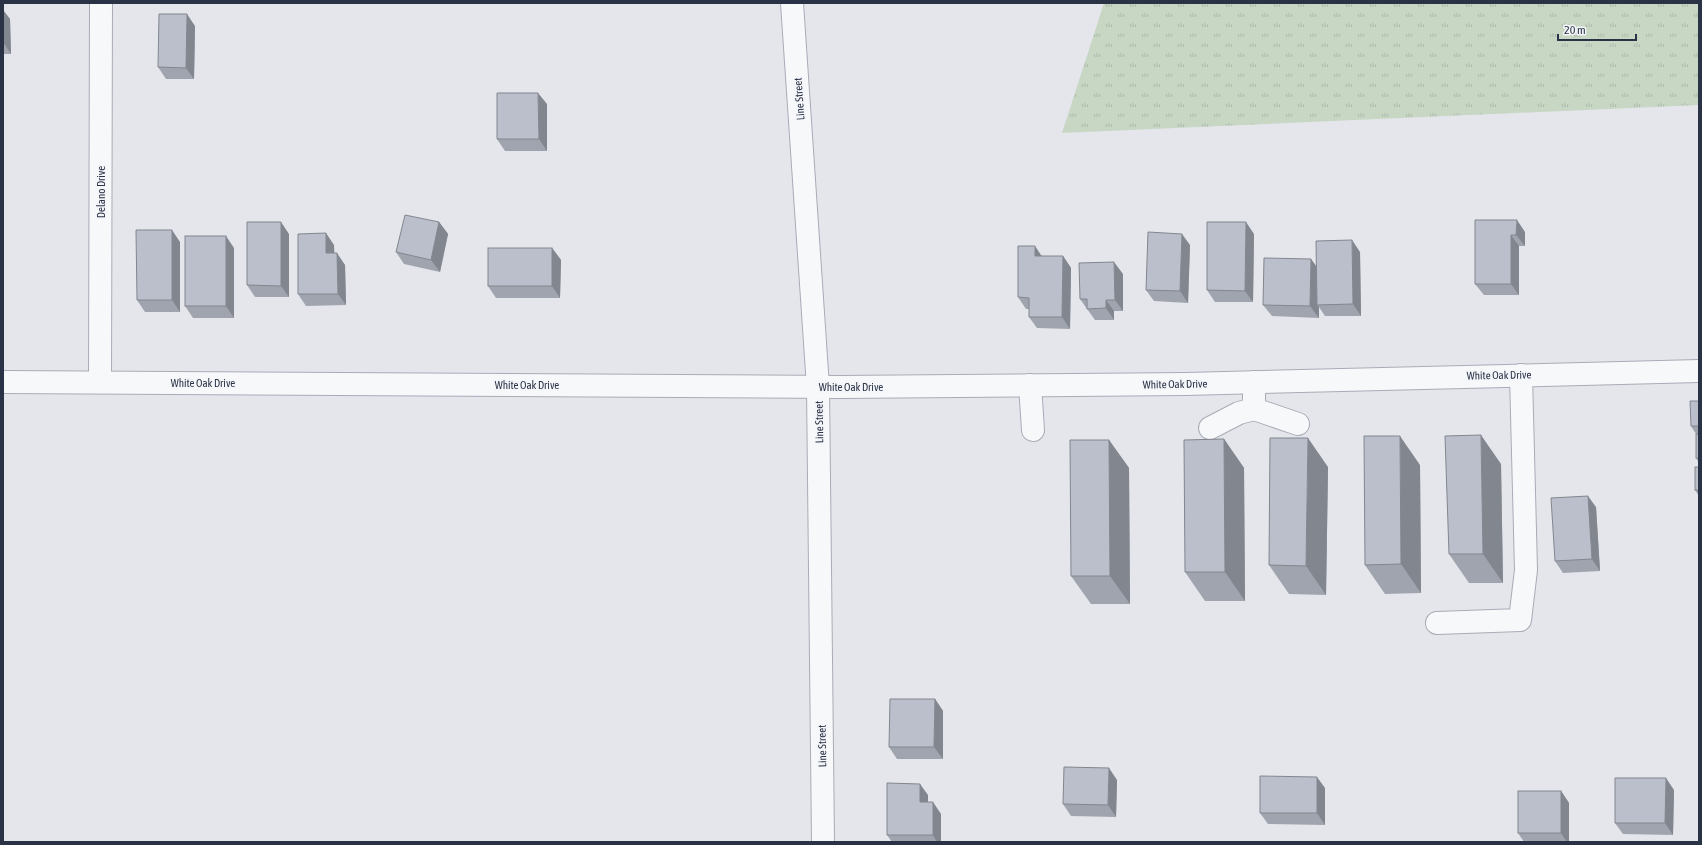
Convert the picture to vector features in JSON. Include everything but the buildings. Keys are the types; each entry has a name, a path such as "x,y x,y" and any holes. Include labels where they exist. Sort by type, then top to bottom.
{"street":[{"name":"Delano Drive","path":"100,382 101,3"},
{"name":"Line Street","path":"792,3 818,387 823,842"},
{"name":"White Oak Drive","path":"3,382 818,387 1254,382 1699,371"},
{"path":"1437,623 1520,620 1526,570 1521,375"},
{"path":"1254,382 1254,409"},
{"path":"1030,385 1033,430"},
{"path":"1210,428 1239,413 1254,409 1298,424"}],"green space":[{"path":"1104,3 1699,3 1699,105 1062,133"}]}
